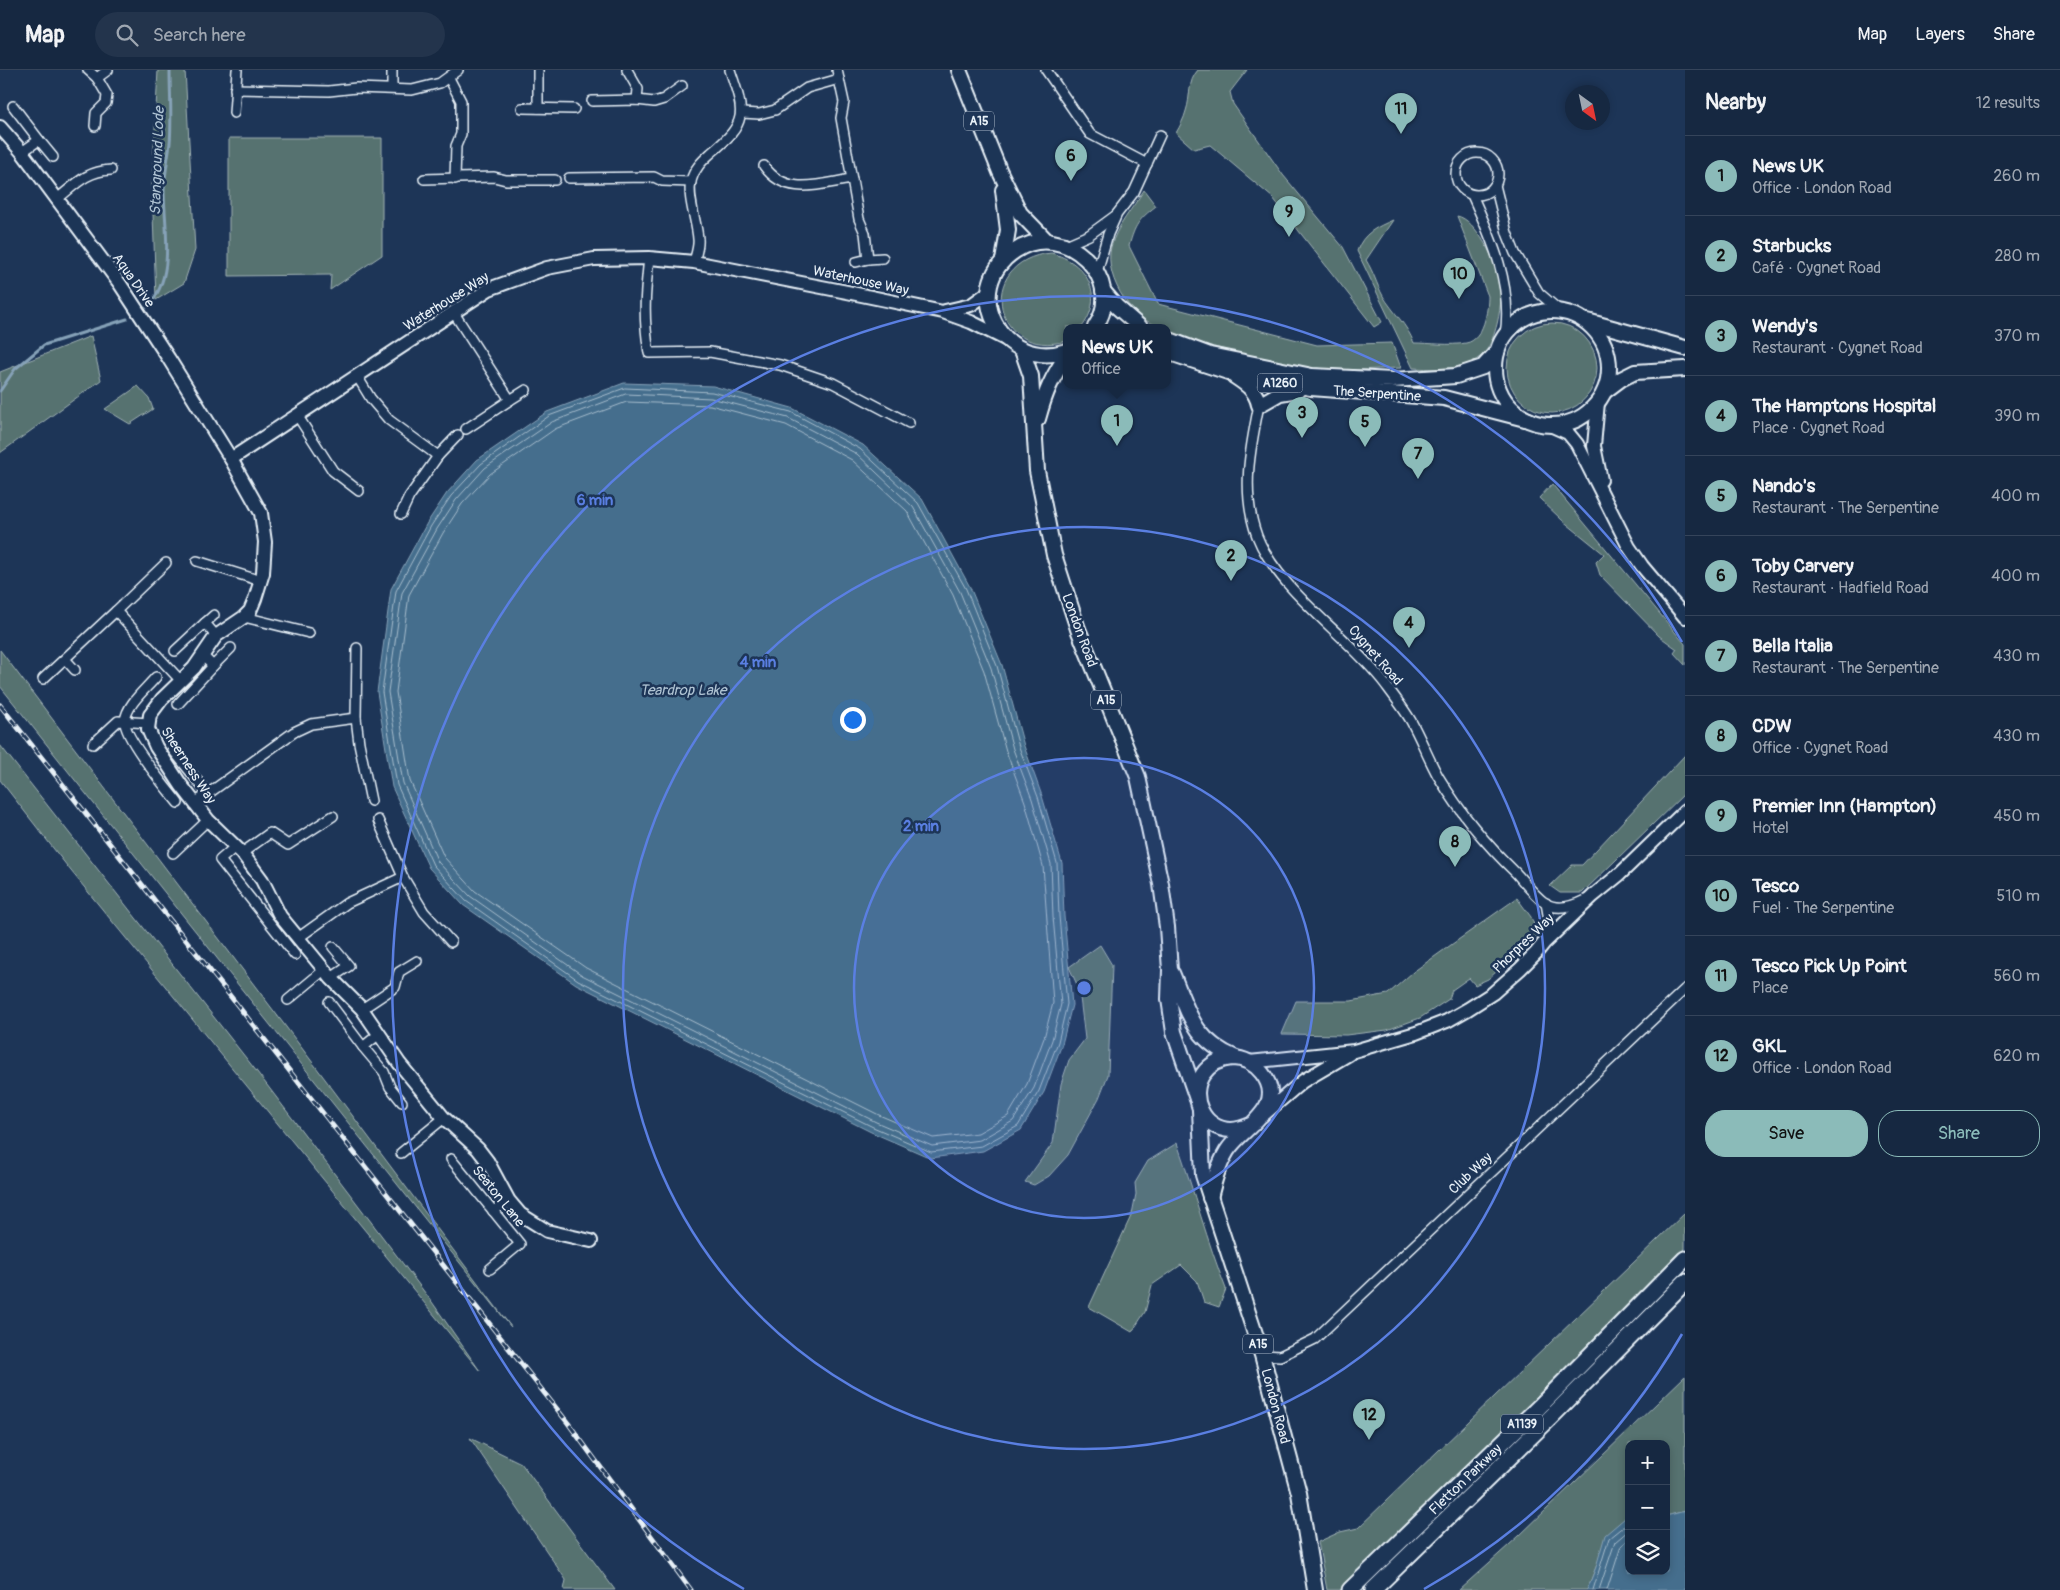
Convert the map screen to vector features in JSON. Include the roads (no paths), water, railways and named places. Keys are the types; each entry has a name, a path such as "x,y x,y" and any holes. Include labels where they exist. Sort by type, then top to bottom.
{"highway":[{"name":"Fletton Parkway","path":"1352,1588 1539,1407 1685,1259"},
{"name":"Fletton Parkway","path":"1373,1590 1536,1432 1685,1282"}],"main road":[{"name":"A15","path":"959,70 1000,172 1020,213 1046,241"},
{"name":"A15","path":"1000,172 1007,210 1008,230 1003,260"},
{"path":"1063,352 1054,355 1038,355 1022,350 1007,340 996,327 990,310 989,292 994,275 1003,260 1016,250 1030,244 1046,241 1066,245 1079,251 1097,272 1103,290 1117,307 1137,324"},
{"path":"1096,324 1102,308 1103,290"},
{"path":"1601,397 1609,376 1610,360 1601,337 1584,320 1573,314 1560,311 1544,311 1529,315 1505,335 1497,352 1495,368 1497,384 1504,399 1515,411 1529,420 1550,425 1572,422 1586,414 1621,379 1635,372 1685,369"},
{"path":"1584,320 1685,348"},
{"name":"The Serpentine","path":"1171,340 1210,355 1312,376 1393,380 1456,376 1484,367 1497,352"},
{"name":"London Road","path":"1022,350 1031,376 1037,471 1054,555 1078,629 1138,777 1161,884 1170,970 1169,999 1174,1032 1199,1105 1203,1175 1262,1355 1300,1493 1315,1590"},
{"name":"The Serpentine","path":"1171,353 1228,372 1311,388 1444,398 1529,420"},
{"name":"London Road","path":"1035,432 1044,395 1063,361"},
{"path":"1228,372 1251,388 1256,394 1259,405 1280,393 1311,388"},
{"name":"London Road","path":"1170,970 1196,1028 1214,1047 1243,1060"},
{"name":"A15","path":"1210,1198 1218,1170 1226,1152 1239,1136 1257,1121 1266,1108 1269,1097 1268,1086 1264,1076 1258,1068 1243,1060 1221,1060 1207,1069 1197,1089 1199,1105 1208,1120 1218,1127 1230,1130 1242,1129 1257,1121"}],"street":[{"path":"88,70 97,78 107,95 106,103 96,113 95,126"},
{"path":"97,78 108,70"},
{"path":"234,113 237,70"},
{"path":"392,70 392,88"},
{"path":"235,89 329,91 356,88 423,88 433,86 449,78 458,70"},
{"path":"538,70 538,108"},
{"path":"627,70 638,89 637,100"},
{"path":"694,262 699,241 691,182 701,162 731,136 739,123 742,112 739,94 730,70"},
{"path":"1046,70 1090,134 1147,164"},
{"path":"742,112 759,114 775,110 807,88 838,74 844,102 841,118 859,219 865,233 868,258"},
{"path":"449,78 461,101 461,134 456,146 455,179"},
{"path":"592,101 637,100 654,102 664,99 682,86"},
{"path":"12,106 53,157"},
{"path":"522,108 574,109"},
{"name":"Aqua Drive","path":"0,128 22,152 120,284 231,459"},
{"path":"1097,272 1108,234 1117,214 1134,192 1160,135"},
{"path":"22,152 39,140"},
{"path":"1482,153 1495,162 1499,173 1495,185 1485,194 1472,194 1461,188 1456,178 1456,172 1460,161 1470,154 1482,153"},
{"path":"764,166 772,177 793,186 813,189 852,179"},
{"path":"56,200 88,174 98,170 111,170"},
{"path":"569,178 624,174 654,177 662,181 691,182"},
{"path":"424,179 494,177 506,180 555,180"},
{"path":"1495,185 1505,226 1515,253 1539,293 1560,311"},
{"path":"1472,194 1503,276 1508,318 1505,335"},
{"path":"1066,245 1089,235 1117,214"},
{"path":"649,258 644,301 644,322 649,353 710,352 780,365 832,383 906,418"},
{"name":"Waterhouse Way","path":"231,459 489,289 547,268 594,259 649,258 694,262 943,312 972,322 1007,340"},
{"path":"856,262 868,258 883,258"},
{"name":"Waterhouse Way","path":"943,312 971,304 989,292"},
{"path":"454,312 510,400"},
{"path":"357,376 371,399 389,420 438,456"},
{"path":"466,429 526,390"},
{"path":"1601,397 1594,446 1598,472 1612,513"},
{"name":"Cygnet Road","path":"1259,405 1252,436 1247,484 1250,512 1268,558 1290,586 1343,638 1384,683 1411,721 1458,808 1484,842 1546,904"},
{"path":"297,415 334,471 359,491"},
{"path":"1550,425 1568,433 1577,444 1628,547 1685,617"},
{"path":"401,514 409,496 438,456 458,436"},
{"name":"Sheerness Way","path":"231,459 261,513 265,542 263,573 250,611 216,636 204,656 162,699 150,715 148,729 156,747 208,820 238,850 262,880 280,916 327,974 362,1009 399,1063 444,1118 478,1149 488,1162 509,1201 520,1214 547,1231 590,1241"},
{"path":"197,561 260,581"},
{"path":"44,679 166,563"},
{"path":"116,611 180,682"},
{"path":"175,651 214,615"},
{"path":"244,617 309,633"},
{"path":"205,623 216,636"},
{"name":"Sheerness Way","path":"178,704 232,648"},
{"path":"357,648 356,718 371,801"},
{"path":"204,656 213,666"},
{"path":"65,659 75,670"},
{"path":"156,677 131,706 124,723 129,738 178,803"},
{"path":"196,803 294,732 312,724 356,718"},
{"path":"93,744 118,721 149,724"},
{"name":"Sheerness Way","path":"174,750 208,794"},
{"name":"Phorpres Way","path":"1243,1060 1354,1052 1416,1034 1447,1020 1493,993 1593,896 1620,874 1685,811"},
{"path":"295,955 220,860 270,833 288,845 333,816"},
{"name":"Sheerness Way","path":"173,854 208,820"},
{"path":"378,820 403,876 424,912 451,942"},
{"path":"1540,948 1562,933 1607,890 1620,874"},
{"path":"298,938 347,903 403,876"},
{"path":"253,903 269,893"},
{"path":"1540,948 1550,926 1546,904 1564,907 1576,905 1593,896"},
{"path":"288,1000 327,974 349,966 333,947"},
{"path":"362,1009 395,987 399,972 416,961"},
{"name":"Club Way","path":"1262,1355 1280,1356 1315,1339 1685,989"},
{"path":"329,1002 384,1072 390,1087 402,1102"},
{"path":"363,1047 379,1034"},
{"name":"Phorpres Way","path":"1257,1121 1303,1081 1354,1052"},
{"path":"401,1153 444,1118"},
{"name":"Seaton Lane","path":"451,1159 520,1244 490,1269"},
{"path":"493,1211 509,1201"}],"water":[{"name":"Teardrop Lake","path":"624,383 713,386 792,408 863,445 922,499 970,587 1002,665 1024,746 1042,796 1062,863 1064,916 1072,1005 1062,1044 1044,1092 1021,1130 983,1151 931,1158 871,1132 576,984 463,905 429,868 392,787 377,692 391,589 427,523 447,493 477,460 547,412"},
{"path":"1685,1511 1685,1590 1587,1590 1605,1535 1625,1518 1625,1575 1670,1575 1670,1515"}],"waterway":[{"name":"Stanground Lode","path":"147,307 156,295 166,266 167,235 164,189 171,134 170,70"},
{"name":"Stanground Lode","path":"0,391 15,369 44,345 127,319"}],"railway":[{"path":"0,705 568,1423 691,1590"}],"place":[{"name":"Tesco Pick Up Point","path":"1401,134"},
{"name":"Toby Carvery","path":"1071,181"},
{"name":"Premier Inn (Hampton)","path":"1289,237"},
{"name":"Tesco","path":"1459,299"},
{"name":"Wendy's","path":"1302,438"},
{"name":"News UK","path":"1117,446"},
{"name":"Nando's","path":"1365,447"},
{"name":"Bella Italia","path":"1418,479"},
{"name":"Starbucks","path":"1231,581"},
{"name":"The Hamptons Hospital","path":"1409,648"},
{"name":"CDW","path":"1455,867"},
{"name":"GKL","path":"1369,1440"}]}
